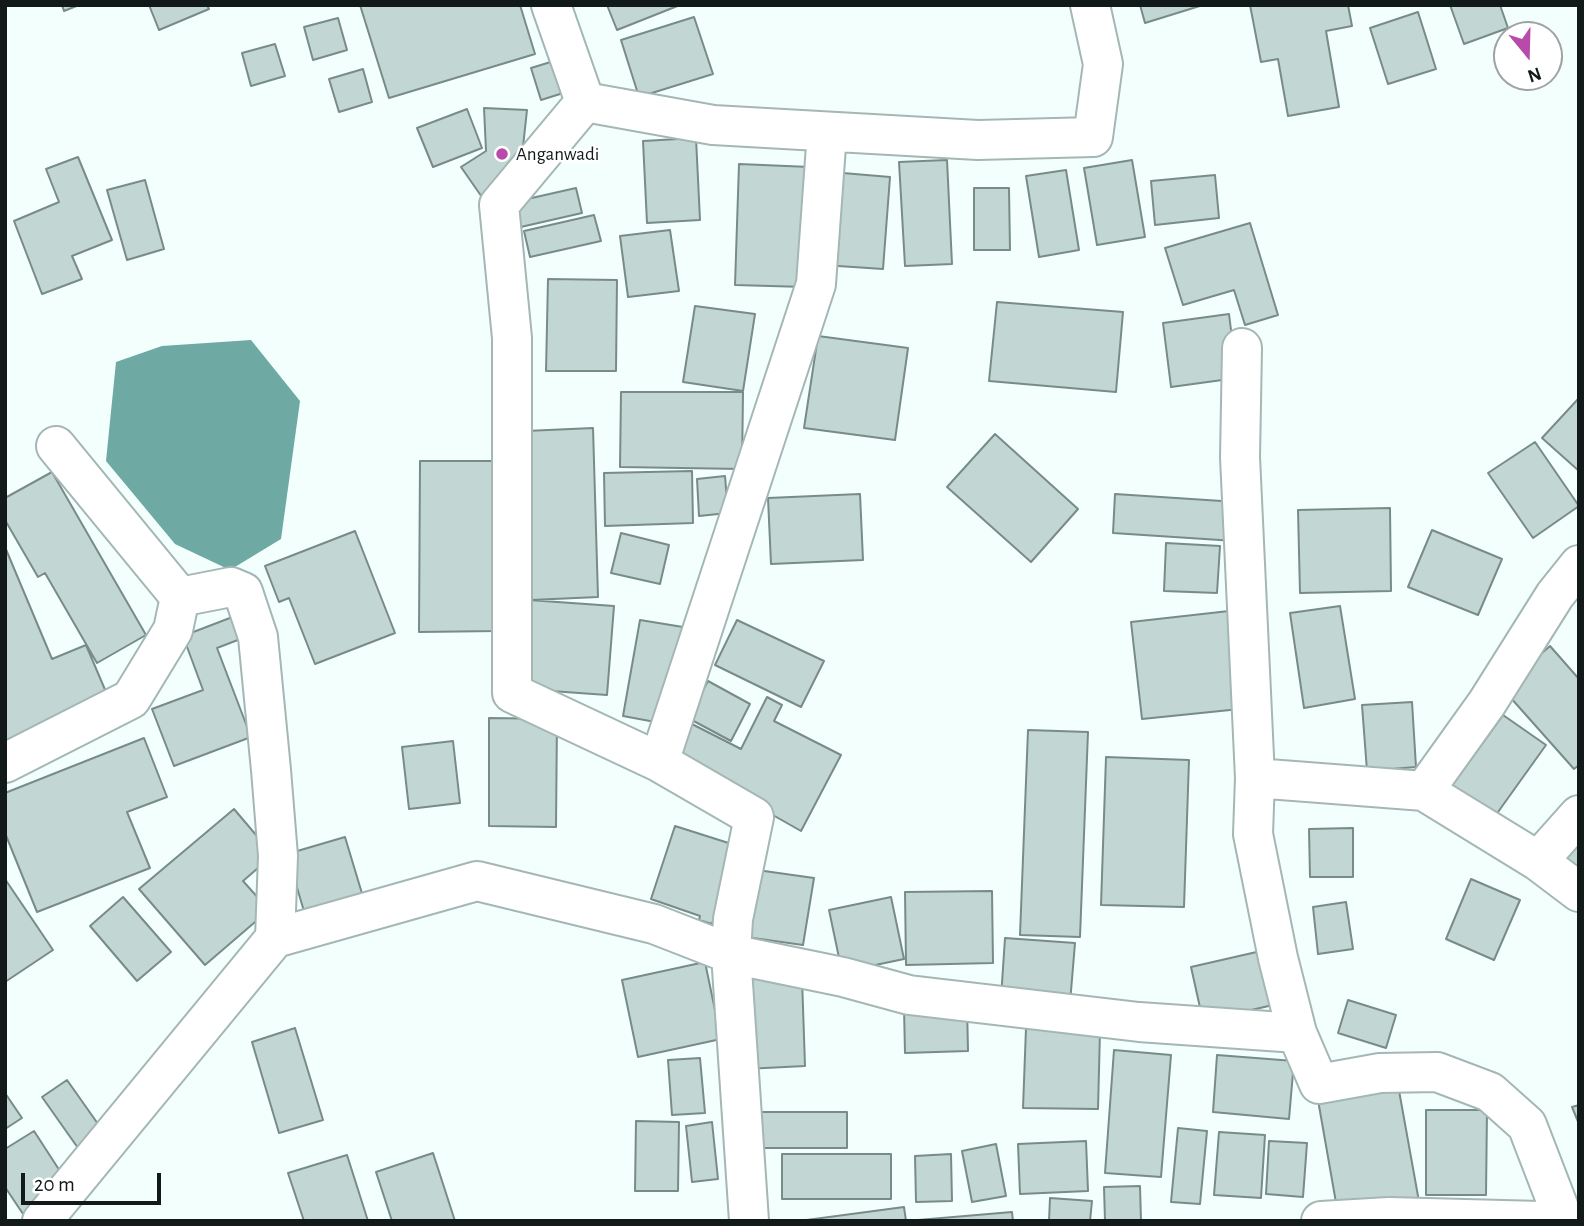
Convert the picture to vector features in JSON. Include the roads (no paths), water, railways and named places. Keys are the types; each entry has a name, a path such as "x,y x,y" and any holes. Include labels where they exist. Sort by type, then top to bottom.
{"street":[{"path":"551,5 585,102"},
{"path":"585,102 713,125 978,140 1093,137 1103,64 1090,5"},
{"path":"585,102 499,205 512,338 512,693 659,762 754,817 733,919 731,954 749,1221"},
{"path":"659,762 816,284 827,132"},
{"path":"1242,348 1241,485 1255,778 1253,834 1278,958 1297,1033 1319,1084 1380,1073 1437,1072 1490,1092 1527,1125 1564,1221"},
{"path":"56,446 180,597"},
{"path":"1424,791 1487,703 1555,595 1579,565"},
{"path":"180,597 231,587 243,592 258,637 278,856 275,938"},
{"path":"5,762 131,699 173,631 180,597"},
{"path":"1255,778 1424,791 1538,861 1579,892"},
{"path":"1538,861 1579,815"},
{"path":"42,1221 275,938 477,881 654,925 731,954 843,977 909,995 1139,1022 1297,1033"},
{"path":"1321,1221 1389,1217 1541,1221"}],"water":[{"path":"251,340 300,401 281,539 230,570 175,544 106,461 116,362 162,346"}],"place":[{"name":"Anganwadi","path":"502,154"}]}
